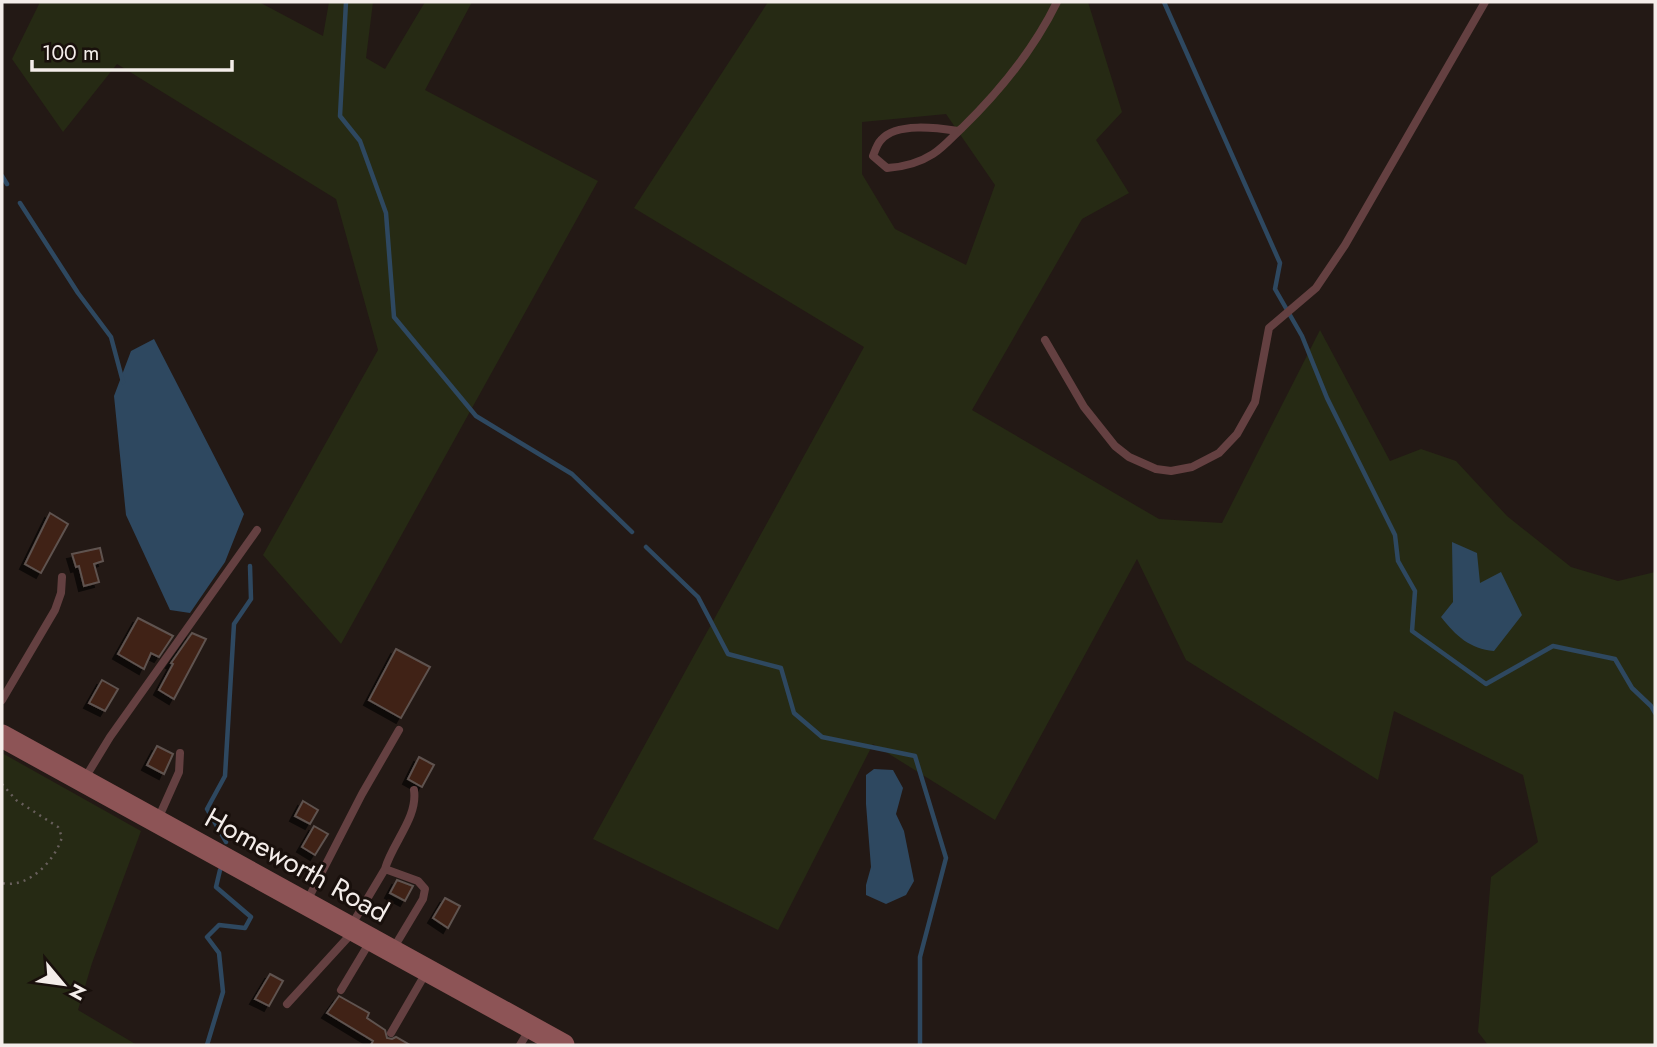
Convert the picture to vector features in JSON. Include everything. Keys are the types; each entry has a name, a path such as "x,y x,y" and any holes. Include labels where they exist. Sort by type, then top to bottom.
{"street":[{"name":"Homeworth Road","path":"2,736 427,971 526,1036 563,1045"}],"lane":[{"path":"958,131 930,127 899,130 881,139 873,156 887,168 905,167 933,154 958,131 1006,80 1032,47 1057,2"},
{"path":"1045,340 1084,407 1115,446 1129,457 1156,469 1171,471 1192,467 1219,453 1237,434 1255,402 1269,328 1316,288 1345,246 1485,2"},
{"path":"84,781 110,737 257,530"},
{"path":"2,700 55,610 61,593 62,577"},
{"path":"306,904 362,794 399,730"},
{"path":"157,822 179,772 180,753"},
{"path":"341,990 367,938 388,858 410,817 415,799 414,790"},
{"path":"287,1004 367,938 423,899 425,889 418,881 385,869"},
{"path":"391,1034 427,971"}],"path":[{"path":"2,785 16,800 58,827 62,837 49,859 29,879 14,884 2,883"}],"green space":[{"path":"40,2 259,2 323,36 329,2 373,2 366,58 385,69 425,2 472,2 425,90 598,181 341,644 263,555 378,350 336,199 117,64 63,132 12,59"},
{"path":"768,2 1088,2 1122,112 1096,140 1129,193 1082,219 972,410 1159,519 1222,523 1320,330 1390,461 1421,449 1456,461 1507,516 1571,567 1618,581 1655,572 1655,1045 1488,1045 1478,1032 1491,877 1538,842 1523,775 1394,711 1378,780 1186,660 1137,559 995,820 873,744 778,930 593,839 864,347 634,208","holes":["946,114 995,185 966,265 895,229 862,174 862,122"]},
{"path":"2,753 141,831 92,963 78,1010 137,1045 2,1045"}],"water":[{"path":"154,339 244,514 225,562 190,613 170,610 126,515 114,396 131,351"},
{"path":"1452,542 1477,553 1480,583 1501,572 1522,615 1494,651 1478,648 1464,640 1441,617 1453,602"},
{"path":"874,769 893,770 903,788 896,814 904,831 914,881 906,895 886,904 866,895 871,867 866,775"}],"building":[{"path":"50,513 68,524 41,573 25,564"},
{"path":"100,548 103,561 94,564 99,582 84,586 79,566 76,567 72,554"},
{"path":"138,618 173,636 159,657 151,653 144,669 118,654"},
{"path":"192,633 206,639 174,699 159,690 173,664 171,663"},
{"path":"396,649 430,667 401,718 369,700"},
{"path":"102,680 118,689 105,711 89,703"},
{"path":"157,746 173,754 164,774 147,765"},
{"path":"419,757 434,765 422,787 408,779"},
{"path":"303,801 318,810 310,824 295,816"},
{"path":"314,826 328,834 315,855 302,847"},
{"path":"397,880 413,886 405,901 390,893"},
{"path":"445,898 460,906 448,928 433,918"},
{"path":"270,974 283,981 269,1006 255,999"},
{"path":"339,996 369,1013 367,1018 385,1030 387,1038 396,1037 410,1045 371,1045 373,1041 327,1013"}],"waterway":[{"path":"346,2 340,116 360,141 386,213 394,317 476,416 572,474 632,532"},
{"path":"1164,2 1280,263 1275,289 1302,336 1327,398 1395,535 1398,561 1415,591 1412,631 1486,684 1553,646 1615,659 1632,688 1655,713"},
{"path":"2,176 7,184"},
{"path":"20,203 78,293 111,337 123,382"},
{"path":"646,547 698,597 728,654 781,668 794,713 822,737 915,756 946,858 920,957 920,1045"},
{"path":"226,842 207,809 225,776 234,624 251,599 250,566"},
{"path":"207,1045 223,992 219,953 207,937 219,925 245,928 251,917 216,887 220,870"}]}
